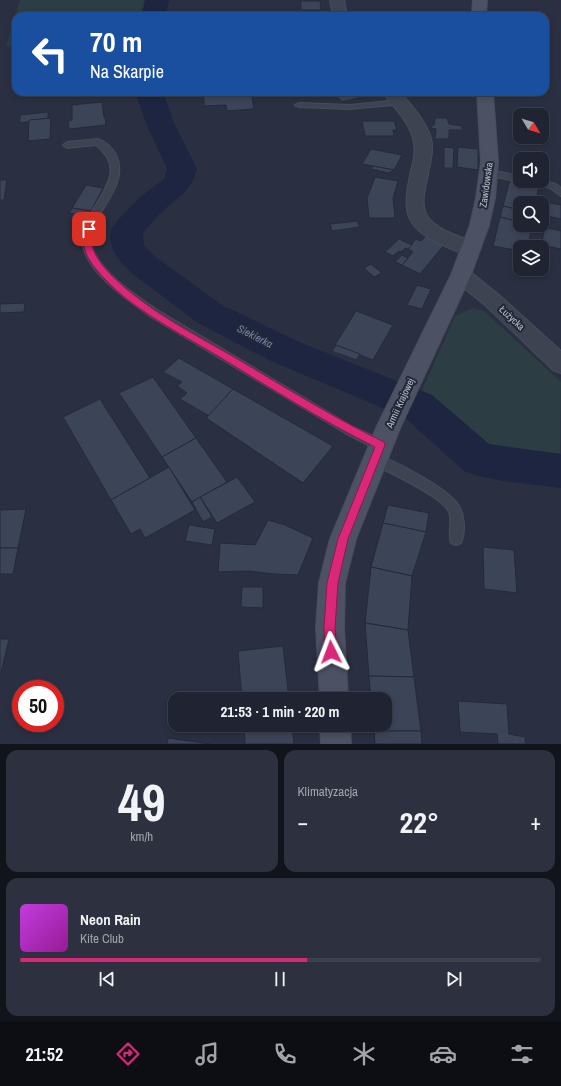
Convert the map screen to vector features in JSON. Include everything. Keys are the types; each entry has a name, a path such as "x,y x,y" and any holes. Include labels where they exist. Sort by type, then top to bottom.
{"main road":[{"path":"479,12 480,0"},
{"name":"Zawidowska","path":"461,275 472,248 486,197 490,146 485,96"},
{"name":"Armii Krajowej","path":"334,692 330,628 332,583 343,539 381,443 461,275"},
{"path":"335,732 336,744"}],"street":[{"path":"337,0 339,12"},
{"path":"396,97 418,130 424,145 414,199 415,211 418,218 431,231 472,248"},
{"name":"Łużycka","path":"461,275 492,300 561,364"}],"lane":[{"path":"299,104 350,107 396,97"},
{"path":"67,145 98,142 110,152 114,161 112,186 89,229 88,237 88,245 94,260 109,278 129,296 164,320 342,426 381,443 424,486 452,506 457,523 456,539"},
{"path":"489,173 513,178"},
{"path":"549,185 553,186 561,193"}],"shaded area":[{"path":"20,0 144,0 141,12 16,12"},
{"path":"12,26 12,47 6,46"},
{"path":"473,308 484,311 561,382 560,454 488,447 421,393 455,316"}],"building":[{"path":"301,1 320,1 321,10 301,10"},
{"path":"204,96 252,96 254,109 227,111 226,105 204,106"},
{"path":"337,96 362,97 342,102"},
{"path":"102,102 106,125 69,129 68,121 72,120 72,105"},
{"path":"48,112 48,118 20,123 20,115"},
{"path":"51,118 50,139 28,141 29,120"},
{"path":"435,118 447,118 449,124 462,126 462,130 449,130 449,139 435,139 436,129 431,128 431,126 434,125"},
{"path":"362,121 394,121 397,130 393,130 394,136 365,136"},
{"path":"444,147 454,148 453,168 444,168"},
{"path":"458,147 478,149 478,170 457,167"},
{"path":"371,149 402,155 394,170 362,164"},
{"path":"373,166 394,170 389,173 371,169"},
{"path":"375,177 398,181 393,198 395,218 369,218 367,198"},
{"path":"510,179 513,180 513,188 538,188 537,196 513,196 513,208 503,206"},
{"path":"0,180 7,180 4,200 0,200"},
{"path":"86,185 103,188 91,211 72,208"},
{"path":"550,203 561,205 561,219 549,216"},
{"path":"503,206 513,208 513,220 500,217"},
{"path":"72,208 91,211 87,216 69,213"},
{"path":"500,217 513,220 513,232 531,232 529,240 513,240 513,250 493,246"},
{"path":"357,221 360,227 332,231 330,224"},
{"path":"549,228 561,231 561,249 549,247 549,240 542,240 544,232 549,232"},
{"path":"426,236 444,245 420,274 402,265 413,252 408,249 416,239 421,241"},
{"path":"399,239 412,245 408,249 405,248 393,256 385,252"},
{"path":"402,255 408,258 402,265 395,262"},
{"path":"371,264 382,273 374,277 364,268"},
{"path":"417,285 431,289 422,309 407,305"},
{"path":"25,303 24,312 0,313 0,304"},
{"path":"356,311 393,325 373,360 335,345"},
{"path":"336,345 360,354 356,360 332,351"},
{"path":"179,358 233,389 209,416 180,399 187,393 177,386 182,382 163,372"},
{"path":"153,377 196,438 162,457 119,393"},
{"path":"233,389 333,446 303,483 206,418"},
{"path":"100,399 150,478 111,500 63,417"},
{"path":"196,438 227,482 192,502 162,457"},
{"path":"169,467 195,510 145,538 140,529 131,534 111,500"},
{"path":"237,477 255,502 217,523 200,497"},
{"path":"200,497 212,517 203,522 192,502"},
{"path":"388,505 429,513 426,532 383,523"},
{"path":"26,509 18,548 0,548 0,510"},
{"path":"268,520 285,525 313,538 298,575 248,571 218,572 220,543 255,545"},
{"path":"383,523 426,532 412,576 371,567"},
{"path":"189,525 215,529 212,545 185,541"},
{"path":"483,547 514,550 517,593 484,589"},
{"path":"0,548 18,548 13,574 0,574"},
{"path":"371,567 412,576 408,630 365,623"},
{"path":"242,587 263,587 263,608 241,607"},
{"path":"365,623 408,630 414,677 369,676"},
{"path":"0,639 9,639 1,673 0,673"},
{"path":"283,646 288,692 241,692 238,651"},
{"path":"369,676 414,677 421,731 392,731 392,692 370,692"},
{"path":"458,701 507,704 509,734 525,737 526,744 498,744 497,734 460,732"},
{"path":"421,731 422,744 375,744 374,732"},
{"path":"244,732 293,732 294,744 245,744"},
{"path":"168,738 211,744 167,744"}],"waterway":[{"name":"Siekierka","path":"155,12 157,0"},
{"name":"Siekierka","path":"150,96 160,123 182,169 177,184 151,204 127,230 126,238 129,250 145,266 210,314 284,351 418,406 478,459 503,464 561,471"}],"route":[{"path":"89,229 88,245 94,260 109,278 129,296 155,314 349,430 380,445 343,539 332,583 330,628 331,652"}]}
